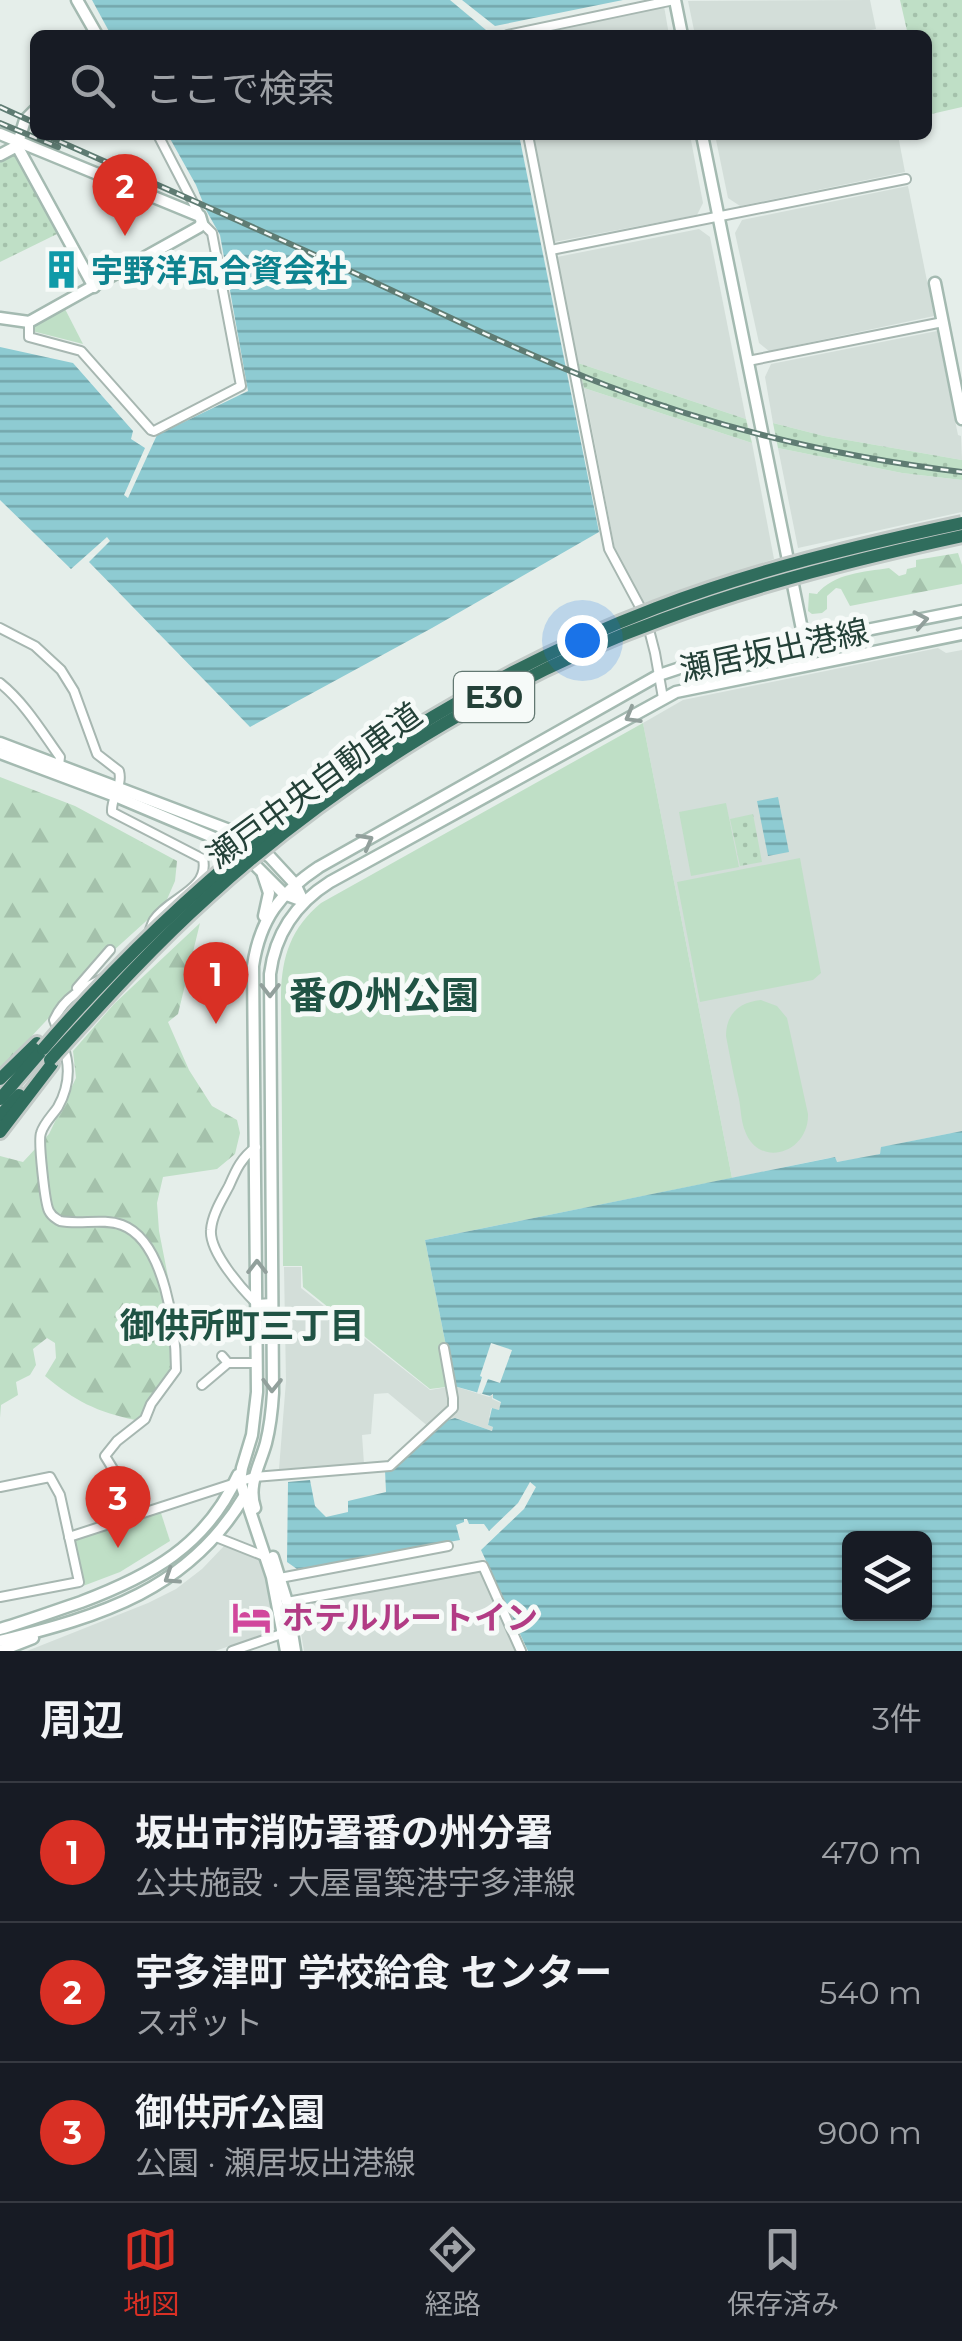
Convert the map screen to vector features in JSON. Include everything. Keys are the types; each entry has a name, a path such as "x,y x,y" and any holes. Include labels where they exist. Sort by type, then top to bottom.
{"highway":[{"name":"瀬戸中央自動車道","path":"46,1054 87,988 216,874 382,748 516,670 603,630 724,584 843,550 962,523"},
{"name":"瀬戸中央自動車道","path":"46,1054 210,894 326,802 453,719 523,681 659,620 826,567 962,536"},
{"path":"0,1079 46,1054"},
{"path":"0,1099 46,1054"},
{"path":"0,1116 46,1054"},
{"path":"0,1132 46,1054"}],"main road":[{"path":"77,0 93,30"},
{"path":"675,0 681,30"},
{"path":"0,155 18,144 30,116"},
{"path":"0,134 201,220 199,227 29,322 0,318"},
{"path":"703,140 808,664"},
{"path":"18,144 94,287"},
{"path":"936,284 962,420"},
{"name":"瀬居坂出港線","path":"284,894 335,858 659,675 686,666 962,612"},
{"name":"瀬居坂出港線","path":"303,901 330,882 663,698 690,688 962,634"},
{"path":"0,742 59,765 217,839 259,868 284,894 303,901"},
{"path":"0,753 232,831 258,847 296,884 303,901"},
{"path":"0,1629 124,1585 153,1570 180,1552 214,1516 242,1468 254,1423 257,1363 254,966 257,934 269,893 259,868"},
{"path":"254,966 261,933 284,894"},
{"path":"286,1651 287,1602 247,1504 272,1409 272,963 282,930 303,901"},
{"path":"255,1072 271,1072"},
{"path":"0,1651 160,1584 196,1558 247,1504 254,1477"},
{"path":"237,1482 270,1558 295,1651"},
{"path":"214,1516 247,1504"},
{"path":"224,1527 242,1521 256,1527"},
{"path":"0,1641 16,1644"}],"street":[{"path":"532,30 675,0"},
{"path":"29,322 29,337 81,351 151,430 158,430 241,386 212,233 201,220 161,140"},
{"path":"529,140 609,549 646,618 663,698"},
{"path":"551,250 906,179"},
{"path":"748,361 943,322"},
{"path":"0,628 35,646 61,670 74,691 97,754 121,775 112,812 203,859 205,867 194,886 154,920 146,944 132,962 71,996"},
{"path":"0,683 26,710 60,758 59,765"},
{"path":"110,950 54,1020 68,1063 67,1084 38,1138 45,1198 53,1216 60,1221 117,1223 128,1227 143,1239 160,1268 170,1309 176,1370 144,1419 105,1456 140,1514"},
{"path":"256,1148 240,1161 214,1216 210,1234 215,1249 241,1287 257,1304 272,1304"},
{"path":"70,1537 254,1477 390,1466 453,1408 444,1348"},
{"path":"202,1384 225,1359 257,1363"},
{"path":"0,1487 50,1477 60,1495 84,1600"},
{"path":"216,1537 270,1558"},
{"path":"280,1578 448,1546"},
{"path":"287,1602 483,1566 522,1651"},
{"path":"0,1597 79,1582"},
{"path":"232,1651 288,1632"}],"shaded area":[{"path":"870,0 876,29 694,30 688,1"},
{"path":"664,6 668,30 545,30"},
{"path":"534,140 691,140 703,203 697,215 554,242"},
{"path":"716,140 899,140 905,172 740,206 728,198"},
{"path":"908,186 934,316 769,351 759,343 735,233 742,220"},
{"path":"699,229 710,237 746,419 578,363 557,257"},
{"path":"937,331 961,436 962,460 773,423 765,377 771,364"},
{"path":"584,388 752,443 774,559 644,603 616,554"},
{"path":"778,448 902,473 962,480 962,512 798,548"},
{"path":"938,648 946,653 962,650 962,1131 882,1147 880,1154 869,1157 836,1162 834,1157 732,1178 643,723 683,700"},
{"path":"284,1267 301,1267 301,1288 430,1390 454,1386 493,1395 492,1399 501,1403 499,1410 491,1408 488,1425 493,1427 492,1431 456,1418 447,1420 450,1416 444,1411 429,1427 388,1393 374,1394 371,1434 362,1435 364,1464 279,1469 286,1381"},
{"path":"225,1545 261,1559 269,1587 274,1628 271,1632 215,1651 27,1651 176,1589"},
{"path":"480,1570 518,1651 304,1651 296,1604"}],"green space":[{"path":"900,0 962,0 962,107 932,114 932,30 907,30"},
{"path":"15,154 57,234 0,262 0,162"},
{"path":"65,309 83,344 32,331 33,325"},
{"path":"578,363 746,419 752,443 584,388"},
{"path":"773,423 962,460 962,480 902,473 778,448"},
{"path":"958,553 962,584 850,606 841,589 836,588 827,596 827,609 822,613 808,611 809,593 817,594 841,578 889,568 899,576 916,567 916,560"},
{"path":"643,723 732,1178 425,1240 454,1386 430,1389 303,1287 302,1266 283,1266 281,994 286,955 302,922 321,903"},
{"path":"0,777 75,806 177,861 175,881 165,904 102,961 0,1070"},
{"path":"726,803 739,867 691,876 679,812"},
{"path":"753,814 762,862 740,866 730,819"},
{"path":"800,858 821,973 813,980 700,1002 677,882"},
{"path":"200,923 178,1014 168,1022 189,1070 212,1106 237,1120 240,1133 235,1154 217,1169 163,1177 157,1203 169,1282 171,1368 147,1414 135,1420 121,1417 87,1404 45,1376 56,1358 55,1343 47,1338 33,1349 36,1365 30,1375 16,1382 18,1395 1,1405 0,1418 0,1156 23,1162 49,1134 76,1078 73,1051 114,1004"},
{"path":"761,1000 777,1006 787,1018 808,1114 801,1138 792,1147 771,1153 752,1143 745,1131 726,1036 728,1021 735,1011 746,1003"},
{"path":"160,1510 170,1541 120,1572 83,1586 74,1539"}],"water":[{"path":"92,0 450,0 486,30 108,30"},
{"path":"462,0 623,0 495,26"},
{"path":"171,140 520,140 599,532 250,727 89,562 110,541 107,537 71,569 0,500 0,347 73,363 133,431 131,439 145,448 124,495 128,498 157,435 248,391 220,235"},
{"path":"778,797 789,852 768,856 757,801"},
{"path":"962,1131 962,1651 528,1651 481,1550 524,1509 536,1487 530,1482 518,1503 489,1531 484,1524 469,1524 464,1519 456,1525 460,1540 297,1569 287,1562 288,1482 310,1480 315,1506 326,1517 348,1512 348,1501 386,1492 385,1470 393,1469 448,1420 455,1418 492,1431 493,1427 488,1425 492,1408 499,1410 501,1402 493,1394 454,1386 425,1240 835,1157 837,1162 880,1154 881,1147"}],"pier":[{"path":"491,1343 512,1350 500,1383 488,1379 482,1394 477,1393 480,1376"}],"railway":[{"path":"0,107 30,121"},
{"path":"0,123 30,135"},
{"path":"41,140 58,147"},
{"path":"56,140 506,343 651,402 782,440 962,472"}],"place":[{"name":"宇多津町 学校給食 センター","path":"125,236"},
{"name":"宇野洋瓦合資会社","path":"61,270"},
{"name":"坂出市消防署番の州分署","path":"216,1024"},
{"name":"御供所公園","path":"118,1548"},
{"name":"ホテルルートイン","path":"252,1617"}],"district":[{"name":"番の州公園","path":"384,995"},
{"name":"御供所町三丁目","path":"242,1325"}]}
